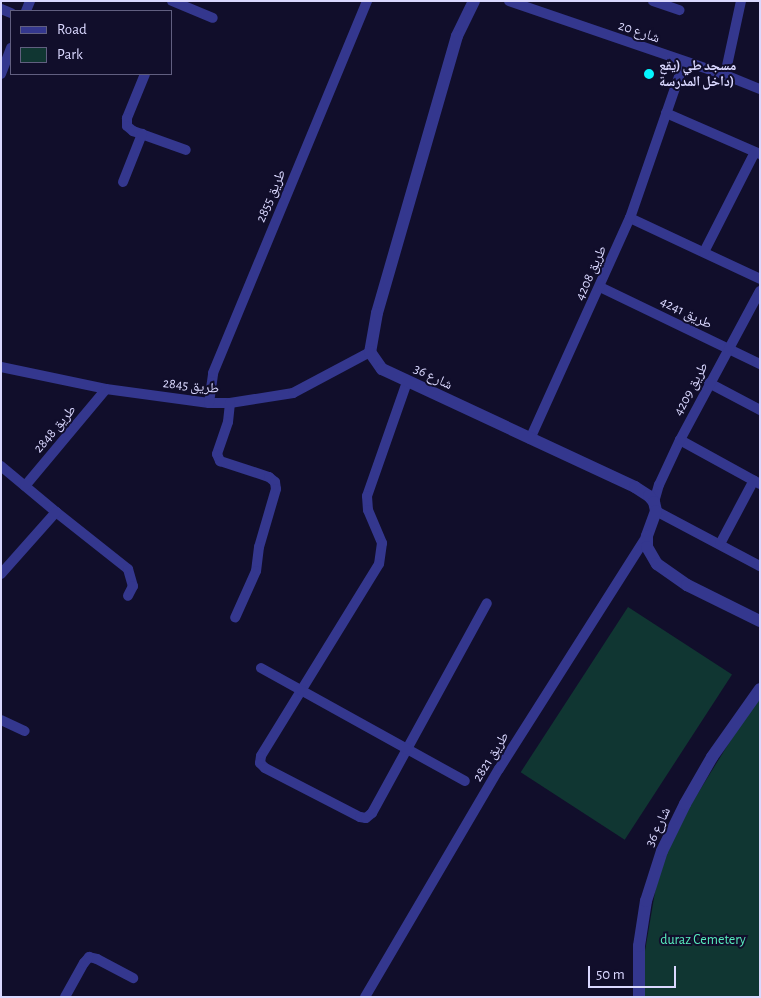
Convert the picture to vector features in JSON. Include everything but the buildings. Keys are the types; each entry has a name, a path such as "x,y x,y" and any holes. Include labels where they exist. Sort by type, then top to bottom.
{"street":[{"name":"طريق 2855","path":"209,403 213,373 367,1"},
{"path":"370,352 377,312 456,36 474,1"},
{"name":"شارع 20","path":"509,1 726,75 760,89"},
{"path":"653,1 679,10"},
{"path":"726,75 741,1"},
{"path":"172,4 213,18"},
{"path":"1,74 10,51"},
{"name":"طريق 4208","path":"530,439 630,218 684,62"},
{"path":"144,75 126,118 127,126 142,134 186,150"},
{"path":"666,114 757,153 704,252"},
{"path":"123,182 142,134"},
{"path":"630,218 760,279"},
{"name":"طريق 4241","path":"600,287 760,364"},
{"name":"طريق 4209","path":"655,506 659,485 680,440 709,383 760,292"},
{"name":"طريق 2845","path":"1,367 106,389 209,403 230,403 294,393 370,352"},
{"name":"شارع 36","path":"370,352 382,369 635,487 655,506"},
{"path":"407,382 367,496 368,510 380,535 381,558 261,756 260,763 265,768 360,817 366,818 372,813 487,604"},
{"path":"709,383 760,410"},
{"name":"طريق 2848","path":"25,486 106,389"},
{"path":"230,403 228,422 217,454 220,461 269,477 275,482 276,489 259,547 256,572 236,618"},
{"path":"680,440 757,482 720,544"},
{"path":"1,466 128,569 133,586 128,596"},
{"path":"760,566 655,506 647,536 647,547 657,564 687,585 760,621"},
{"path":"1,574 56,512"},
{"name":"طريق 2821","path":"365,997 499,769 647,536"},
{"path":"261,668 465,781"},
{"name":"شارع 36","path":"639,997 638,961 643,919 646,901 662,851 685,804 712,756 760,689"},
{"path":"1,720 25,732"},
{"path":"66,997 89,957 97,959 133,978"}],"green space":[{"path":"628,607 732,675 625,840 521,772"},
{"name":"duraz Cemetery","path":"760,693 760,997 639,997 638,992 662,851"}],"place":[{"name":"مسجد طي (يقع داخل المدرسة)","path":"649,74"}]}
